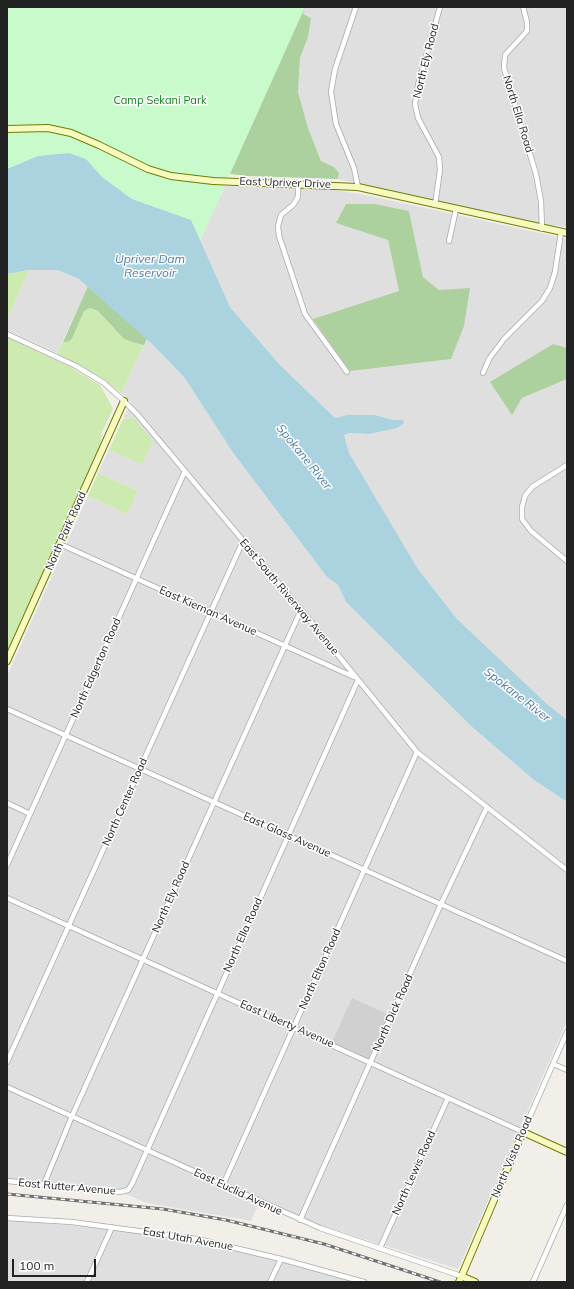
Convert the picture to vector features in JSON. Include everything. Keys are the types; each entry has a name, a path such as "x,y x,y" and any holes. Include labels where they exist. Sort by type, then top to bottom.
{"main road":[{"name":"East Upriver Drive","path":"7,129 48,128 71,133 148,170 171,176 213,180 358,187 564,233"},
{"name":"North Park Road","path":"7,661 124,401"},
{"name":"East Liberty Avenue","path":"523,1132 567,1152"},
{"name":"North Vista Road","path":"460,1279 523,1132"},
{"name":"East Euclid Avenue","path":"460,1279 475,1282"}],"street":[{"path":"356,7 335,70 331,92 336,124 354,168 358,187"},
{"name":"North Ely Road","path":"435,205 440,170 439,157 418,118 415,104 418,84 440,7"},
{"name":"North Ella Road","path":"523,7 527,22 527,31 505,55 504,68 536,174 541,201 542,229"},
{"path":"298,183 298,197 293,205 281,216 278,226 279,236 305,314 347,372"},
{"path":"448,241 456,209"},
{"path":"484,373 489,359 504,339 542,301 550,288 564,233"},
{"name":"East South Riverway Avenue","path":"7,334 76,366 104,383 124,401 137,414 301,610 417,752 567,870"},
{"path":"567,465 532,487 525,496 522,507 522,519 531,531 567,561"},
{"name":"North Edgerton Road","path":"7,865 184,471"},
{"name":"North Center Road","path":"7,1062 243,541"},
{"name":"East Kiernan Avenue","path":"60,544 357,679"},
{"name":"North Ely Road","path":"44,1184 72,1116 301,610"},
{"name":"North Ella Road","path":"128,1190 288,836 357,679"},
{"name":"East Glass Avenue","path":"7,709 567,961"},
{"name":"North Elton Road","path":"223,1185 417,752"},
{"path":"7,803 30,814"},
{"name":"North Dick Road","path":"300,1220 441,904 487,807"},
{"name":"East Liberty Avenue","path":"7,898 523,1132"},
{"name":"North Vista Road","path":"523,1132 567,1032"},
{"path":"553,1064 567,1070"},
{"name":"East Euclid Avenue","path":"7,1087 300,1220 330,1232 380,1248 460,1279"},
{"name":"North Lewis Road","path":"380,1248 448,1098"},
{"name":"East Rutter Avenue","path":"7,1181 120,1192 128,1190"},
{"path":"533,1282 567,1205"},
{"name":"East Utah Avenue","path":"7,1218 72,1222 196,1239 281,1258 364,1282"},
{"path":"87,1282 112,1227"},
{"path":"270,1282 281,1258"}],"shaded area":[{"path":"305,7 567,7 567,227 533,223 338,179 339,173 334,167 321,161 308,128 298,92 300,58 308,37 302,14"},
{"path":"225,186 332,190 361,194 567,239 567,348 552,344 522,398 567,379 567,720 547,704 457,619 418,569 349,453 344,435 349,433 369,434 393,420 375,415 347,415 335,418 279,364 230,307 200,241","holes":["409,211 423,277 439,290 399,292 388,240"]},
{"path":"29,270 58,270 79,279 88,286 57,353 7,330 7,320"},
{"path":"147,339 184,377 234,454 327,577 338,585 346,602 471,726 534,780 567,802 567,1021 458,1269 317,1224 261,1199 251,1221 147,1203 109,1187 7,1179 7,676 88,496 127,514 138,491 98,473 109,450 142,464 134,418 123,419 131,402 121,393"},
{"path":"352,998 389,1015 369,1059 332,1042"},
{"path":"7,1220 101,1228 196,1242 274,1259 356,1282 7,1282"}],"green space":[{"name":"Camp Sekani Park","path":"7,7 305,7 303,14 311,18 308,37 300,58 298,92 308,128 321,161 334,167 339,173 338,179 247,176 176,167"},
{"name":"Camp Sekani Park","path":"7,7 305,7 200,241 191,220 132,199 102,177 86,159 69,153 38,156 7,169"},
{"path":"346,204 375,204 409,211 423,277 439,290 470,288 464,326 451,359 350,371 313,319 399,291 388,240 336,223"},
{"path":"29,270 7,320 7,274"},
{"path":"88,286 147,339 144,345 124,339 98,311 90,308 84,311 72,339 68,342 63,342"},
{"path":"90,308 98,311 124,339 144,345 121,393 105,380 57,353 63,342 68,342 72,339 84,311"},
{"path":"7,337 72,368 100,385 113,409 102,432 100,448 7,653"},
{"path":"553,344 567,348 567,379 522,398 512,415 490,382"},
{"path":"134,418 153,441 142,464 109,450 123,419"},
{"path":"98,473 138,491 127,514 88,496"}],"water":[{"name":"Upriver Dam Reservoir","path":"69,153 86,159 102,177 132,199 191,220 230,307 279,364 335,418 347,415 375,415 393,420 403,420 404,423 397,428 369,434 349,433 344,435 349,453 418,569 457,619 547,704 567,720 567,802 534,780 471,726 346,602 338,585 327,577 234,454 184,377 152,344 79,279 58,270 29,270 7,274 7,169 38,156"}],"railway":[{"path":"7,1194 163,1209 226,1220 324,1244 440,1282"}],"water label":[{"name":"Spokane River","path":"304,457"},
{"name":"Spokane River","path":"517,695"}]}
